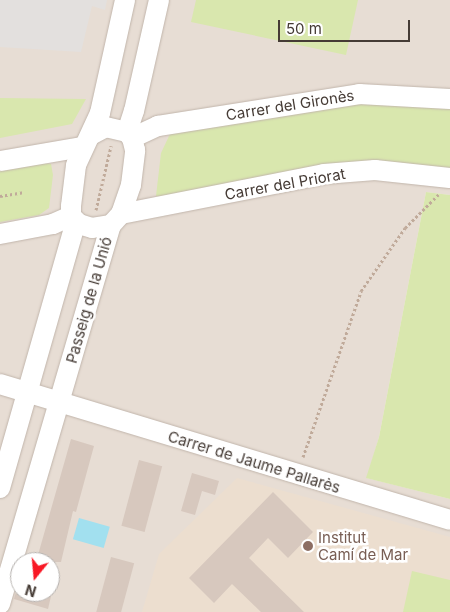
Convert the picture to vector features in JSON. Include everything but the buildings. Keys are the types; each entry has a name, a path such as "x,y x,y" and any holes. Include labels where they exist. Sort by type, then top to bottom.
{"street":[{"path":"0,488 28,392 74,219 76,165 100,113 125,0"},
{"name":"Passeig de la Unió","path":"0,604 59,404 109,218 134,163 124,137 134,112 159,0"},
{"name":"Carrer del Gironès","path":"124,137 158,126 359,94 450,99"},
{"path":"0,162 87,141 106,127 124,137"},
{"name":"Carrer del Priorat","path":"74,219 92,228 109,218 324,174 375,170 448,182"},
{"path":"0,234 74,219"},
{"name":"Carrer de Jaume Pallarès","path":"0,384 59,404 450,520"}],"path":[{"name":"Passeig de la Unió","path":"109,218 124,137"},
{"path":"297,474 361,291 405,228 448,182"},
{"path":"0,196 25,192"}],"shaded area":[{"path":"0,0 450,0 450,195 426,192 379,437 367,478 450,499 450,612 0,612"},
{"path":"0,0 107,0 105,10 92,6 81,52 0,47"},
{"name":"Institut Camí de Mar","path":"237,478 450,537 450,612 142,612 159,554"}],"green space":[{"path":"196,0 358,0 346,55 191,22"},
{"path":"0,98 86,99 72,124 0,138"},
{"path":"358,101 450,109 450,171 162,198 156,196 161,153 170,134"},
{"path":"44,163 51,164 53,175 49,208 39,215 0,222 0,171"},
{"path":"426,192 450,195 450,499 366,478 379,437"},
{"path":"412,571 450,580 450,612 403,612"}],"water":[{"path":"79,518 110,527 104,548 73,539"}],"place":[{"name":"Institut Camí de Mar","path":"308,546"}]}
